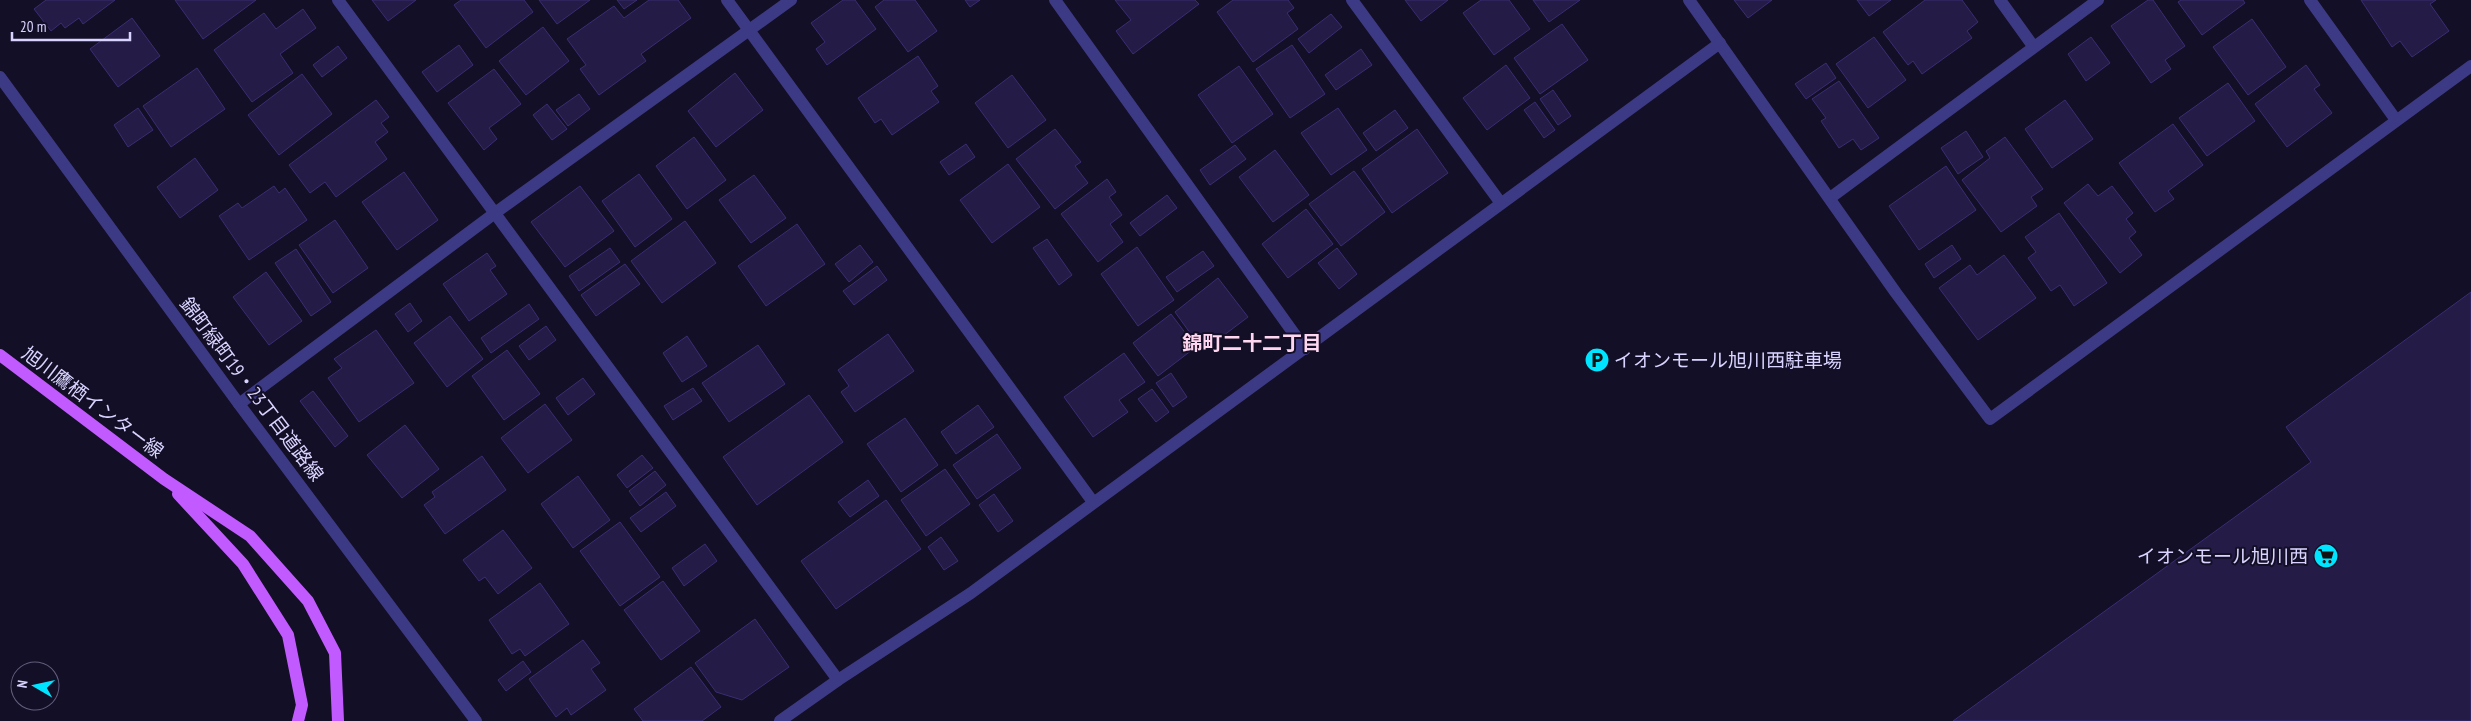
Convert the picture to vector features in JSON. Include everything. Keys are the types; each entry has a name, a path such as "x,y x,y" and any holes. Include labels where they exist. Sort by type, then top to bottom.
{"main road":[{"name":"旭川鷹栖インター線","path":"0,355 164,479 250,536 308,601 335,654 338,721"},
{"name":"旭川鷹栖インター線","path":"164,479 242,564 288,635 302,705 298,721"}],"street":[{"path":"338,0 838,680"},
{"path":"727,0 1093,502"},
{"path":"239,404 495,213 791,0"},
{"path":"1056,0 1306,349"},
{"path":"1352,0 1500,202"},
{"path":"1689,0 1896,293 1990,419 2471,66"},
{"path":"2000,0 2033,46"},
{"path":"1830,198 2033,46 2098,0"},
{"path":"2310,0 2396,120"},
{"path":"780,721 838,680 971,593 1093,502 1306,349 1500,202 1720,43"},
{"name":"錦町緑町19・23丁目道路線","path":"0,77 239,404 476,721"}],"building":[{"path":"46,0 115,0 83,24 79,18 65,28 61,23 51,31 34,9"},
{"path":"175,0 256,0 203,39"},
{"path":"372,0 416,0 388,21"},
{"path":"461,0 524,0 533,12 486,48 454,5"},
{"path":"539,0 590,0 557,24"},
{"path":"617,0 637,0 624,9"},
{"path":"649,0 678,0 691,18 641,54 646,61 599,95 580,69 586,65 567,39 614,6 624,18"},
{"path":"843,0 855,0 876,29 827,65 816,49 825,42 811,23"},
{"path":"884,0 915,0 937,31 908,52 875,7"},
{"path":"965,0 980,0 970,7"},
{"path":"1115,0 1195,0 1199,4 1133,54 1116,31 1131,20"},
{"path":"1233,0 1288,0 1294,8 1287,13 1298,29 1253,62 1217,12"},
{"path":"1405,0 1448,0 1421,21"},
{"path":"1481,0 1509,0 1530,29 1494,55 1463,13"},
{"path":"1533,0 1580,0 1549,22"},
{"path":"1734,0 1772,0 1748,18"},
{"path":"1857,0 1891,0 1869,16"},
{"path":"1925,0 1962,0 1978,22 1967,31 1972,38 1922,74 1913,61 1908,65 1883,32"},
{"path":"2148,0 2153,0 2185,46 2165,60 2171,69 2151,83 2111,26"},
{"path":"2181,0 2243,0 2245,3 2202,35 2178,2"},
{"path":"2361,0 2436,0 2430,4 2449,31 2412,57 2400,41 2392,47"},
{"path":"303,9 316,28 280,54 293,73 252,102 214,50 264,13 276,29"},
{"path":"1331,14 1342,27 1309,53 1298,39"},
{"path":"132,18 160,56 118,87 90,49"},
{"path":"2252,19 2286,67 2248,95 2213,47"},
{"path":"1562,24 1588,60 1540,94 1514,58"},
{"path":"543,27 569,61 526,95 499,61"},
{"path":"1874,37 1906,80 1868,108 1836,64"},
{"path":"2091,37 2110,63 2086,81 2068,54"},
{"path":"459,45 473,65 437,92 422,72"},
{"path":"1292,45 1325,94 1290,118 1256,69"},
{"path":"338,46 347,58 322,77 313,65"},
{"path":"1361,49 1372,65 1336,90 1325,75"},
{"path":"918,56 938,86 931,91 939,102 892,135 881,119 875,123 858,98"},
{"path":"1826,63 1836,78 1806,99 1795,84"},
{"path":"1506,65 1530,98 1487,130 1463,98"},
{"path":"2306,65 2320,85 2314,89 2332,113 2287,147 2255,104"},
{"path":"1239,66 1273,114 1232,143 1198,95"},
{"path":"197,68 225,109 171,147 143,106"},
{"path":"494,69 521,104 489,128 497,139 484,150 448,103"},
{"path":"735,73 763,110 716,147 688,111"},
{"path":"302,74 332,114 279,155 248,115"},
{"path":"1012,75 1046,120 1008,148 975,103"},
{"path":"1839,81 1879,138 1861,150 1853,139 1839,148 1821,121 1826,118 1812,99"},
{"path":"2228,83 2255,121 2207,156 2179,118"},
{"path":"1553,90 1571,116 1558,125 1540,99"},
{"path":"579,94 590,109 568,126 556,110"},
{"path":"376,100 389,117 381,123 388,132 375,142 387,159 336,197 325,182 310,193 289,165"},
{"path":"2065,100 2093,139 2052,168 2025,129"},
{"path":"1535,102 1555,130 1544,138 1524,110"},
{"path":"547,104 567,129 552,140 533,115"},
{"path":"138,108 153,130 128,147 114,125"},
{"path":"1338,108 1367,150 1331,175 1301,133"},
{"path":"1395,110 1408,128 1376,151 1363,133"},
{"path":"2173,124 2203,165 2168,191 2174,199 2155,212 2119,163"},
{"path":"1055,129 1081,162 1075,166 1088,183 1055,209 1016,159"},
{"path":"1417,129 1448,173 1392,213 1362,169"},
{"path":"1966,131 1983,157 1958,174 1941,148"},
{"path":"694,137 726,180 687,209 656,166"},
{"path":"2005,137 2043,189 2031,197 2037,206 2001,232 1962,180 1990,158 1986,151"},
{"path":"966,144 975,157 949,175 940,162"},
{"path":"1235,145 1246,159 1210,185 1200,170"},
{"path":"1275,150 1309,195 1273,222 1239,177"},
{"path":"195,158 218,190 180,218 157,187"},
{"path":"1008,164 1040,207 992,243 960,200"},
{"path":"1946,166 1976,210 1919,250 1889,206"},
{"path":"1354,171 1385,212 1341,246 1309,204"},
{"path":"404,172 438,220 397,250 362,202"},
{"path":"639,174 672,219 635,247 602,201"},
{"path":"754,175 786,218 751,243 719,200"},
{"path":"1107,179 1116,192 1109,197 1122,215 1110,224 1123,242 1098,262 1061,214"},
{"path":"2088,184 2098,196 2112,186 2133,213 2126,219 2136,232 2129,238 2142,255 2120,273 2064,203"},
{"path":"274,186 279,193 285,188 307,220 249,260 219,216 238,203 242,208"},
{"path":"580,186 614,231 565,267 531,222"},
{"path":"1167,195 1177,208 1140,236 1130,223"},
{"path":"1306,209 1333,244 1288,278 1262,244"},
{"path":"2059,213 2107,283 2074,306 2060,285 2051,291 2028,258 2036,252 2025,237"},
{"path":"335,220 368,268 333,293 299,245"},
{"path":"685,221 716,263 662,303 631,261"},
{"path":"797,224 825,264 766,306 738,266"},
{"path":"1047,239 1072,275 1059,285 1033,248"},
{"path":"860,245 873,262 849,282 835,264"},
{"path":"1952,245 1961,259 1934,278 1925,264"},
{"path":"1137,247 1174,300 1138,326 1101,274"},
{"path":"610,248 620,262 579,291 569,276"},
{"path":"1337,248 1357,274 1339,289 1318,263"},
{"path":"296,249 331,302 311,316 275,263"},
{"path":"1203,251 1214,266 1177,292 1166,277"},
{"path":"487,253 496,266 490,270 507,294 469,321 443,284"},
{"path":"2004,255 2036,298 1978,340 1939,288 1970,265 1977,275"},
{"path":"625,264 640,284 596,316 581,295"},
{"path":"877,266 887,280 854,305 843,291"},
{"path":"266,272 302,321 269,345 233,297"},
{"path":"1218,278 1248,317 1203,351 1175,312"},
{"name":"イオンモール旭川西","path":"2471,292 2471,721 1953,721 2311,462 2286,427"},
{"path":"410,303 422,321 408,332 395,314"},
{"path":"529,304 539,319 491,353 481,338"},
{"path":"1171,314 1196,347 1158,376 1133,343"},
{"path":"450,316 483,359 447,387 414,343"},
{"path":"546,326 556,340 529,360 519,346"},
{"path":"376,330 414,383 359,422 328,378 342,368 334,359"},
{"path":"888,334 914,371 855,412 841,392 849,386 838,370"},
{"path":"687,336 707,366 682,382 663,353"},
{"path":"758,345 785,384 729,422 702,383"},
{"path":"507,350 540,394 504,420 472,376"},
{"path":"1124,353 1145,382 1119,400 1128,412 1093,437 1064,397"},
{"path":"1171,373 1187,397 1173,407 1156,383"},
{"path":"583,378 595,394 568,415 556,398"},
{"path":"693,388 702,401 673,420 664,406"},
{"path":"1152,389 1169,412 1156,422 1138,399"},
{"path":"313,391 348,436 335,447 300,401"},
{"path":"809,395 843,442 757,505 723,457"},
{"path":"545,404 572,440 528,473 501,438"},
{"path":"978,405 994,427 956,454 941,432"},
{"path":"905,418 938,465 901,492 867,444"},
{"path":"405,425 439,469 402,498 367,455"},
{"path":"997,434 1021,468 977,499 953,465"},
{"path":"642,455 653,468 627,488 617,475"},
{"path":"482,456 506,490 445,534 424,505 435,497 432,492"},
{"path":"945,469 970,504 926,536 901,500"},
{"path":"655,471 666,485 640,506 629,491"},
{"path":"578,476 610,520 573,548 541,504"},
{"path":"868,480 879,496 850,517 838,502"},
{"path":"666,492 676,506 641,532 630,518"},
{"path":"994,494 1013,521 998,532 979,505"},
{"path":"886,500 921,549 836,609 801,561"},
{"path":"620,522 660,577 620,606 580,551"},
{"path":"503,530 532,568 498,594 485,577 479,581 463,560"},
{"path":"941,537 958,561 944,570 928,547"},
{"path":"705,544 717,561 684,586 672,568"},
{"path":"663,581 700,631 661,660 624,610"},
{"path":"540,583 569,624 525,656 520,649 512,654 489,620"},
{"path":"755,619 789,667 742,700 716,692 695,663"},
{"path":"583,640 600,663 591,669 606,690 571,715 567,708 556,717 529,679"},
{"path":"523,661 531,672 506,691 498,680"},
{"path":"691,667 721,707 702,721 643,721 634,709"}],"place":[{"name":"イオンモール旭川西駐車場","path":"1597,360"},
{"name":"イオンモール旭川西","path":"2326,556"}],"district":[{"name":"錦町二十二丁目","path":"1252,343"}]}
